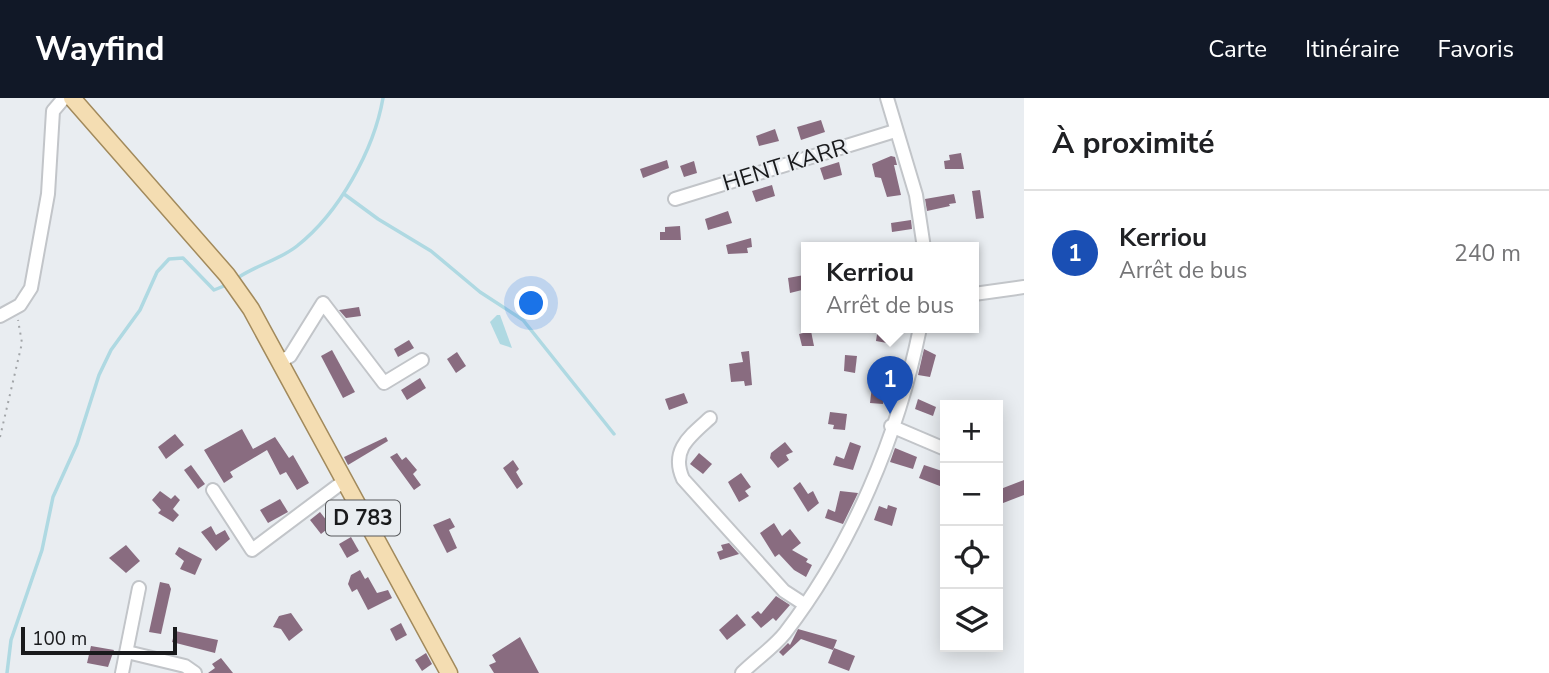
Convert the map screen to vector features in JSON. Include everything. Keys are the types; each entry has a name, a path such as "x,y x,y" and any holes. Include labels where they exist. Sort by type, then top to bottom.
{"main road":[{"name":"D 783","path":"72,98 227,275 281,362 449,673"}],"street":[{"path":"0,316 13,310 31,288 48,194 53,111 64,98"},
{"path":"887,98 916,195 923,242"},
{"name":"HENT KARR","path":"675,199 895,131"},
{"path":"979,293 1024,287"},
{"path":"281,362 290,356 323,303 384,383 422,360"},
{"path":"742,673 783,635 840,549 891,426 919,333"},
{"path":"710,418 684,441 679,470 683,480 784,591 804,604"},
{"path":"891,426 940,447"},
{"path":"213,490 252,550 344,481"},
{"path":"122,673 139,588"},
{"path":"127,652 185,666 195,673"}],"path":[{"path":"0,437 22,342 21,328 13,310"}],"water":[{"path":"500,315 512,348 500,344 490,322"}],"building":[{"path":"821,120 825,132 801,140 797,127"},
{"path":"775,129 779,141 759,146 756,136"},
{"path":"961,153 964,169 945,169 944,161 950,160 949,155"},
{"path":"891,156 895,157 897,165 894,165 901,195 887,197 881,178 875,177 872,164"},
{"path":"667,160 669,168 643,178 640,169"},
{"path":"694,161 697,173 684,177 680,166"},
{"path":"839,162 842,175 824,180 820,168"},
{"path":"772,185 775,196 756,202 752,191"},
{"path":"980,190 984,218 976,219 972,191"},
{"path":"954,194 956,203 927,211 925,199"},
{"path":"728,211 732,223 708,230 705,219"},
{"path":"911,220 912,229 892,232 891,223"},
{"path":"680,226 681,240 660,240 660,232 665,232 665,227"},
{"path":"751,238 752,247 747,248 748,253 728,254 726,245"},
{"path":"801,276 801,290 790,293 788,278"},
{"path":"359,307 361,316 346,318 339,310"},
{"path":"811,333 814,346 802,346 799,334"},
{"path":"877,333 889,333 887,343 876,341"},
{"path":"409,340 414,348 398,357 394,349"},
{"path":"924,349 936,355 930,377 918,375"},
{"path":"332,350 355,392 343,398 321,356"},
{"path":"749,351 752,385 745,386 744,381 731,382 729,364 743,362 741,352"},
{"path":"457,352 466,366 456,373 447,359"},
{"path":"845,355 857,356 855,373 844,371"},
{"path":"420,378 426,388 407,400 401,390"},
{"path":"872,386 885,387 883,404 870,403"},
{"path":"684,393 688,403 669,410 665,399"},
{"path":"918,399 936,407 933,416 915,409"},
{"path":"830,412 847,414 845,430 833,429 834,425 828,424"},
{"path":"242,429 253,449 275,437 289,458 293,455 309,483 297,490 286,472 280,475 267,450 230,472 233,477 224,483 204,450"},
{"path":"175,434 184,445 166,459 158,447"},
{"path":"386,437 388,441 348,465 344,457"},
{"path":"785,442 793,452 786,455 789,460 778,468 770,458 771,453"},
{"path":"850,442 861,446 853,470 833,465 836,456 844,459"},
{"path":"895,448 917,457 913,469 890,462"},
{"path":"397,453 402,460 406,457 417,470 413,474 421,485 414,490 390,457"},
{"path":"699,453 712,464 703,474 690,464"},
{"path":"513,460 523,484 517,489 503,468"},
{"path":"191,465 205,484 198,489 184,470"},
{"path":"924,465 940,470 940,486 919,478"},
{"path":"741,473 751,487 745,491 749,496 739,502 728,482"},
{"path":"1024,480 1024,495 1003,503 1003,488"},
{"path":"800,482 808,494 813,491 819,503 808,512 793,488"},
{"path":"160,491 171,499 175,495 180,500 173,509 179,515 173,522 158,513 161,510 152,500"},
{"path":"840,491 858,493 843,524 825,518 828,509 835,512"},
{"path":"280,499 288,512 268,523 260,510"},
{"path":"888,505 897,508 892,526 874,520 879,506 887,509"},
{"path":"320,512 331,526 321,534 310,520"},
{"path":"450,518 455,527 449,530 457,548 447,553 433,525"},
{"path":"774,523 782,536 790,529 801,543 792,550 808,559 806,562 812,565 806,577 794,570 779,554 775,557 760,533"},
{"path":"211,526 216,535 225,530 230,539 216,551 201,532"},
{"path":"351,537 359,551 347,558 339,544"},
{"path":"729,543 739,554 720,560 717,552 723,550 721,545"},
{"path":"126,545 140,561 126,573 109,558"},
{"path":"179,547 202,559 195,575 180,569 184,561 175,554"},
{"path":"360,570 365,579 368,577 377,593 388,590 392,598 368,610 357,589 352,592 348,584 351,575"},
{"path":"160,582 169,584 171,589 161,634 149,632"},
{"path":"776,596 790,605 776,621 773,618 761,628 751,617 758,611 761,614"},
{"path":"291,613 303,630 289,641 281,629 273,627 279,616"},
{"path":"737,614 746,625 727,640 719,630"},
{"path":"401,623 407,635 396,641 390,629"},
{"path":"798,629 837,640 833,650 801,639 783,656 779,652 788,643 790,645"},
{"path":"175,631 218,640 215,653 172,642"},
{"path":"520,637 539,673 494,673 489,665 496,662 492,655"},
{"path":"91,646 114,650 108,667 87,663"},
{"path":"834,648 855,656 849,671 828,663"},
{"path":"426,653 432,664 422,671 415,660"},
{"path":"221,658 233,673 208,673 215,668 212,664"}],"waterway":[{"path":"239,277 291,251 327,216 363,159 383,98"},
{"path":"344,194 378,219 431,251 480,292 523,320 614,434"},
{"path":"7,673 11,640 42,550 53,497 77,444 99,375 111,350 140,310 157,272 169,259 183,258 214,290 224,286"}],"place":[{"name":"Kerriou","path":"890,414"}]}
